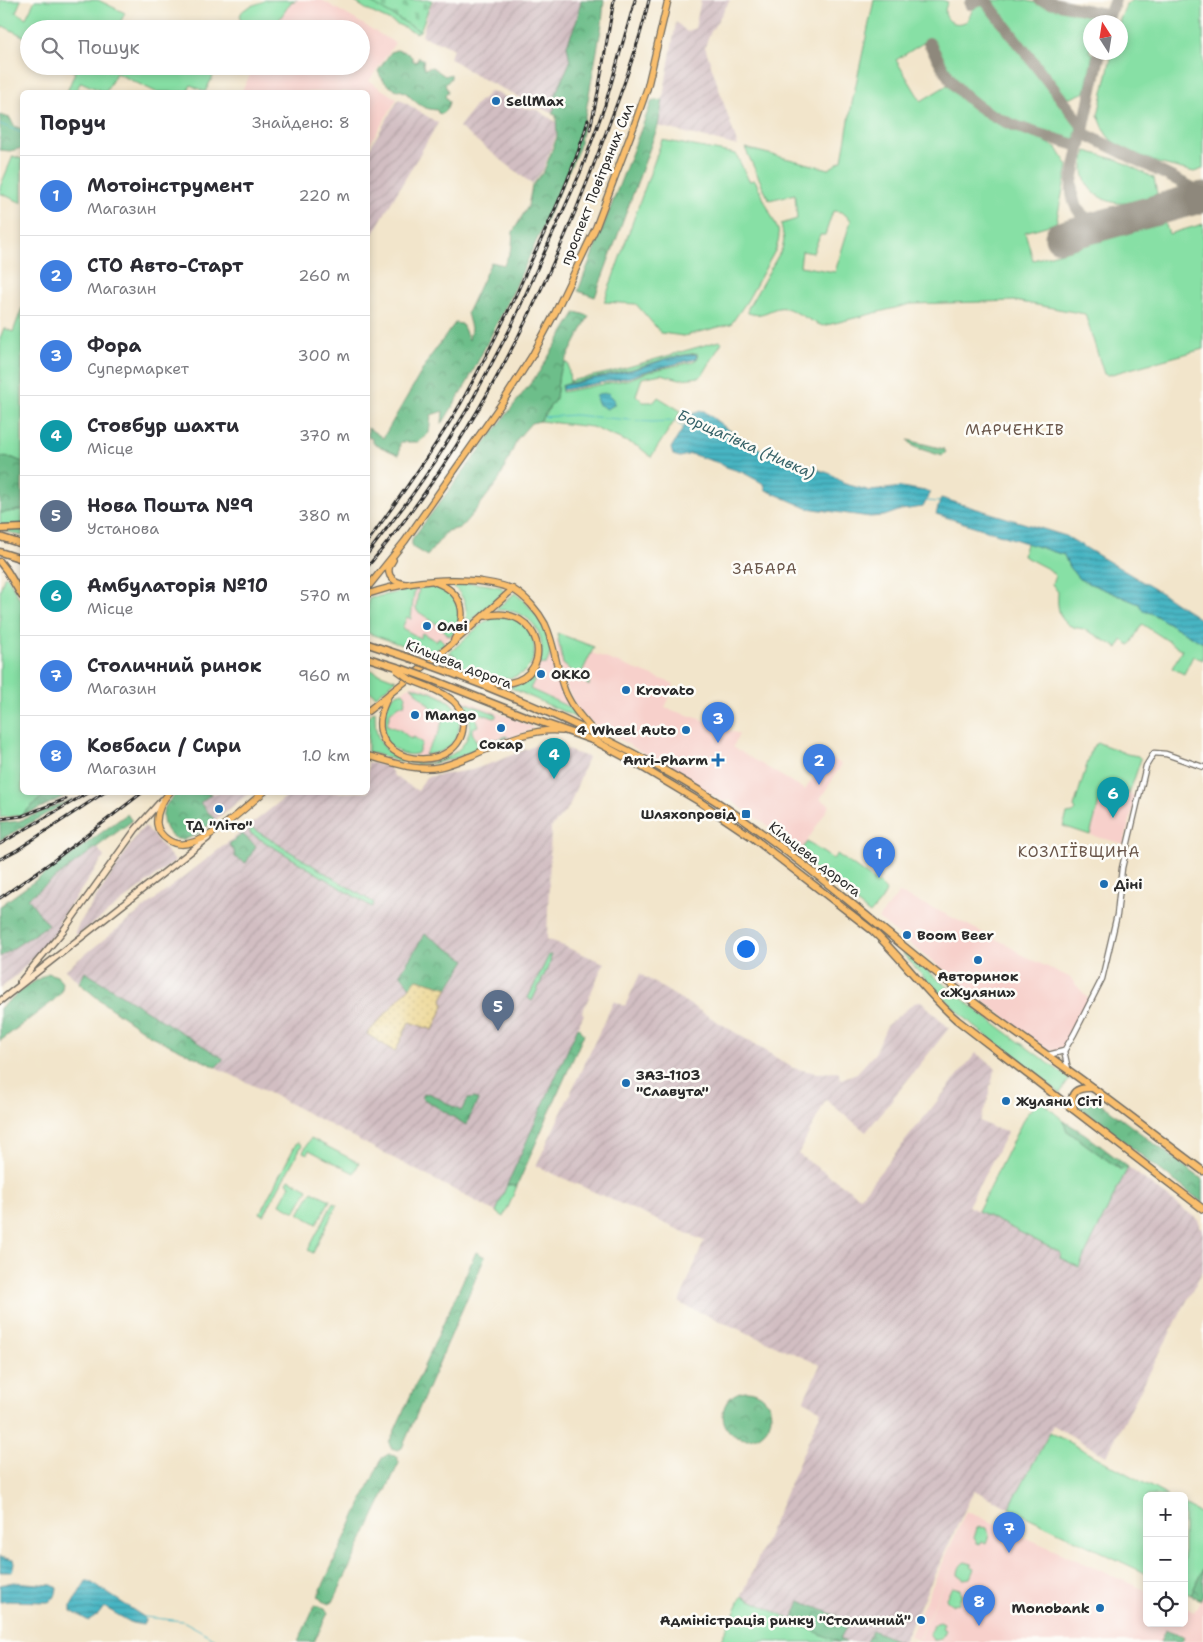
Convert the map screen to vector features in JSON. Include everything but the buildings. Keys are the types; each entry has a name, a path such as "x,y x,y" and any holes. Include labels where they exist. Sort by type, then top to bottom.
{"highway":[{"path":"0,529 20,528"},
{"path":"0,538 20,543"},
{"path":"0,552 20,558"},
{"path":"0,562 20,592"},
{"name":"Кільцева дорога","path":"370,645 471,680 595,733 676,777 714,801 827,882 952,985 1094,1088 1203,1171"},
{"name":"Кільцева дорога","path":"370,659 436,680 527,717 595,741 650,771 700,802 752,837 873,931 886,943 925,989 966,1028 1203,1210"},
{"path":"1074,1110 1072,1100 1075,1091 1080,1088 1094,1088"}],"main road":[{"name":"проспект Повітряних Сил","path":"370,585 405,541 504,400 532,356 562,298 596,227 634,126 647,89 668,0"},
{"path":"405,541 388,570 392,579 406,584"},
{"path":"432,580 449,588 457,597 461,606 462,617 459,631 452,644"},
{"path":"370,593 406,584 432,580 486,582 513,589 531,605 545,624 566,696 575,711 595,733"},
{"path":"370,709 452,644 513,589"},
{"path":"471,680 493,684 508,684 516,681 530,672 537,655 535,636 523,621 514,616 503,614 484,616"},
{"path":"389,694 380,719 380,731 385,741 393,750 403,756 414,759 432,758 447,753 455,747 464,725 461,711 454,699 429,686 411,680 398,669"},
{"path":"370,757 408,767 424,769 439,767 531,733 555,730 573,732"},
{"path":"167,795 157,817 158,830 165,838 170,842 182,844 212,835"},
{"path":"13,990 52,944 136,829 167,795"},
{"path":"0,1001 260,795"},
{"path":"52,944 53,951 62,953"}],"street":[{"path":"1048,1055 1064,1050 1102,979 1116,915 1122,868 1146,766 1154,753 1166,754 1203,767"},
{"path":"1064,1050 1068,1070"}],"shaded area":[{"path":"297,0 322,0 356,20 279,20 291,2"},
{"path":"433,0 590,0 557,113 547,111 475,75 450,58 453,49 422,36"},
{"path":"701,0 730,0 709,35 705,47 738,146 658,126 676,22 687,32 695,28"},
{"path":"370,28 395,43 369,81 397,99 370,144 370,90 242,90 250,75 370,75"},
{"path":"490,91 499,93 520,107 538,110 556,122 556,136 543,170 532,184 459,127 479,101"},
{"path":"399,99 438,123 370,239 370,148"},
{"path":"428,586 447,589 456,632 437,649 395,628 412,587"},
{"path":"555,639 674,684 665,708 739,734 733,747 805,790 827,756 842,764 820,799 830,805 802,849 730,800 724,802 675,771 596,726 583,715 576,707 567,688 561,670"},
{"path":"549,655 553,656 562,692 569,707 574,712 515,685 530,677 539,665 547,663"},
{"path":"415,684 440,694 453,703 460,714 462,725 457,739 449,749 438,754 423,757 412,756 386,738 386,708 396,696"},
{"path":"463,699 531,726 533,729 457,759 436,764 436,761 437,763 456,758 506,739 506,736 496,740 488,738 477,743 472,732 475,716 480,713 465,702 469,712"},
{"path":"544,742 588,757 569,807 551,828 547,939 604,963 582,1013 584,1014 496,1212 275,1096 151,1036 106,1005 65,970 288,795 370,795 370,762 389,767 394,776 418,791 426,777 472,770"},
{"path":"1103,787 1136,796 1124,844 1090,835"},
{"path":"210,795 246,795 215,820 200,803"},
{"path":"145,826 175,861 77,936 75,932 79,924 139,832"},
{"path":"97,847 104,857 59,921 62,926 18,974 0,989 0,957 47,925 28,898"},
{"name":"Авторинок «Жуляни»","path":"899,893 1008,945 1022,955 1069,977 1089,999 1064,1046 1057,1051 1045,1048 878,919"},
{"path":"640,974 793,1068 817,1073 838,1072 841,1079 857,1073 875,1053 887,1025 917,1001 921,1001 949,1028 866,1132 826,1100 798,1154 860,1197 976,1053 996,1068 990,1087 990,1094 980,1121 994,1128 1008,1131 968,1206 1061,1253 1078,1267 1128,1167 1198,1220 1199,1226 1203,1229 1203,1270 1106,1456 1053,1425 1009,1508 974,1490 903,1642 872,1630 866,1642 846,1642 840,1640 848,1621 800,1601 792,1621 742,1596 821,1411 804,1400 820,1365 679,1303 704,1241 536,1166 614,1001 625,1006"},
{"path":"966,1511 1143,1589 1143,1627 1188,1627 1188,1609 1194,1612 1203,1595 1203,1642 918,1642 958,1551 918,1640 910,1636"}],"green space":[{"path":"0,0 21,0 16,12 26,18 35,0 98,0 125,13 122,20 20,20 20,34 3,26 0,31"},
{"path":"265,0 297,0 291,2 279,20 240,20 241,13 244,10"},
{"path":"352,0 366,0 420,31 416,33 369,11"},
{"path":"366,0 432,0 420,31"},
{"path":"581,0 604,0 602,24 579,148 513,292 467,383 442,424 443,411 431,415 429,433 419,442 400,442 399,455 374,444 370,438 370,429 383,438 430,357 455,323 462,324 469,340 471,328 467,313 491,262 504,265 512,247 513,232 528,206 532,186 544,171 557,137 556,115 552,114 555,107 551,104 570,62 567,45 577,20"},
{"path":"874,0 942,0 948,2 945,12 946,16 949,20 956,23 967,21 973,9 982,4 1077,127 1074,139 1039,130 1005,118 975,99 962,87 951,72 931,38 896,60 921,101 949,84 965,101 993,121 1012,130 1040,139 1057,148 1068,166 1056,223 1025,232 1033,260 1165,223 1169,234 1203,224 1203,349 1108,375 1104,374 1085,314 1015,301 911,304 823,326 786,308 777,308 759,314 748,313 748,308 782,249 784,240 781,224 797,219 795,194 769,200 745,148 829,169 842,160","holes":["833,211 842,212 851,220 835,272 800,266 802,251 813,253 820,235 825,235"]},
{"path":"991,0 1023,0 1092,15 1083,15 1083,60 1092,60 1085,92 1071,98 1066,97"},
{"path":"1132,0 1203,0 1203,169 1194,172 1158,163 1123,148 1106,134 1098,115 1110,60 1128,60 1128,15 1122,15 1126,5"},
{"path":"396,50 407,53 416,62 419,57 424,60 423,65 425,69 432,67 445,76 451,74 451,78 445,85 448,91 445,96 449,102 447,109 442,114 438,113 437,110 420,105 403,91 394,89 383,81 378,71 391,52"},
{"path":"74,75 115,75 107,90 99,90 81,82 76,90 68,90"},
{"path":"120,75 214,75 206,90 201,90 191,85 188,90 152,90"},
{"path":"663,100 658,126 595,297 578,291 652,101"},
{"path":"0,115 10,118 14,126 20,128 20,148 10,151 0,150"},
{"path":"662,140 736,154 749,181 755,180 778,230 779,237 776,249 747,301 731,324 684,336 661,333 636,304 604,302"},
{"path":"1086,151 1118,160 1154,178 1157,194 1126,203 1103,199 1086,183 1083,165"},
{"path":"13,156 20,158 20,202 0,193 0,187"},
{"path":"576,312 589,316 559,373 556,398 540,421 531,423 518,438 499,480 460,528 447,531 427,556 412,547 412,539 539,372"},
{"path":"20,313 20,461 13,458 0,457 0,338 4,328 13,332"},
{"path":"719,341 722,342 700,377 680,379 661,374 642,378 636,395 643,402 654,402 658,397 681,411 651,457 639,447 592,427 540,421 556,398 559,373 565,362 568,364 570,383 561,386 562,392 630,379 650,371 693,362 698,358 697,353 671,357 632,369 571,383 570,381 611,372"},
{"path":"908,440 944,449 946,452 942,456 914,447"},
{"path":"0,457 13,458 20,461 20,510 0,513"},
{"path":"20,510 20,535 0,529 0,513"},
{"path":"1026,543 1064,555 1069,567 1079,579 1139,604 1143,611 1151,613 1203,643 1203,660 1193,656 1184,674 1172,668 1182,650 1142,624 1130,645 1122,640 1118,648 1083,629 1072,627 1063,620 1059,612 1058,592 1052,584 1055,576 1050,570 1023,556"},
{"path":"7,576 20,599 20,795 45,795 21,815 0,818 0,590 4,577"},
{"path":"448,582 501,587 504,592 466,625 466,606 462,596"},
{"path":"427,587 445,590 455,601 458,608 459,621 454,632 449,636 440,626 417,611 419,588"},
{"path":"415,589 411,619 407,617 402,628 420,638 422,633 436,641 439,637 444,644 430,655 370,634 371,598"},
{"path":"515,593 537,615 548,635 550,654 546,664 539,665 541,643 539,633 534,625 519,614 496,609"},
{"path":"496,617 511,618 521,623 528,630 533,639 534,650 533,659 528,668 520,675 508,678 494,678 453,663 456,660 456,656 449,653 484,622"},
{"path":"557,633 594,647 582,672 590,676 589,686 563,664"},
{"path":"370,670 396,680 376,696 370,692"},
{"path":"538,673 530,689 569,707 577,718 509,687 525,682"},
{"path":"411,686 442,697 455,708 459,721 457,735 450,746 442,751 425,755 438,734 446,710 442,708 440,714 434,711"},
{"path":"403,692 406,696 404,705 399,705 390,713 387,725 400,730 411,739 414,737 422,743 418,753 410,755 401,753 393,748 387,742 382,728 383,712 386,705 390,699"},
{"path":"464,702 496,714 494,718 480,713 475,716 478,726 473,728 472,732 477,743 489,738 490,740 496,740 508,737 456,758 436,763 417,764 370,753 370,715 375,711 375,724 382,744 395,756 411,762 428,763 445,758 458,750 468,737 470,721"},
{"path":"1099,743 1127,754 1138,756 1141,759 1129,794 1103,788 1090,835 1063,826 1067,814 1073,813 1076,810 1074,807 1092,748"},
{"path":"45,795 67,795 36,810 21,815"},
{"path":"175,795 210,795 200,803 215,820 189,838 174,838 166,830 163,818 166,805"},
{"path":"73,799 0,840 0,823 19,821"},
{"path":"127,814 132,821 28,898 48,925 0,957 0,906"},
{"path":"250,827 374,903 372,907 250,833"},
{"path":"242,834 256,846 246,863 235,857 234,851 229,844"},
{"path":"807,842 833,859 837,854 886,891 881,901 870,914 797,855"},
{"path":"425,934 466,960 448,988 417,979 410,987 400,974"},
{"path":"905,953 984,1016 1070,1079 1060,1093 974,1026 939,994 903,954"},
{"path":"549,955 551,955 550,963 532,1001 528,998"},
{"path":"85,972 224,1059 216,1067 151,1036 106,1005 79,983"},
{"path":"48,973 57,976 63,984 61,993 52,1002 0,1041 0,1008 24,988"},
{"path":"578,1027 584,1034 517,1186 507,1185"},
{"path":"429,1093 461,1111 468,1099 474,1098 478,1100 466,1125 422,1098 424,1094"},
{"path":"1087,1093 1203,1180 1203,1203 1080,1108 1078,1105"},
{"path":"1042,1102 1064,1121 1066,1130 1121,1170 1128,1167 1079,1267 1060,1258 1061,1253 978,1211 1025,1116 1034,1106"},
{"path":"1064,1121 1085,1134 1128,1167 1121,1170 1066,1130"},
{"path":"311,1138 359,1163 354,1173 309,1150 307,1154 303,1152"},
{"path":"297,1142 302,1145 264,1215 260,1213"},
{"path":"289,1179 308,1189 295,1212 280,1204 290,1185 287,1183"},
{"path":"507,1185 517,1186 504,1217 496,1212"},
{"path":"312,1191 330,1200 317,1224 299,1214"},
{"path":"333,1203 337,1205 313,1253 308,1250"},
{"path":"476,1252 485,1257 402,1448 398,1450 391,1448 389,1443"},
{"path":"742,1391 752,1391 761,1395 767,1401 770,1406 770,1424 761,1435 752,1439 742,1439 733,1435 727,1429 723,1420 723,1410 727,1401 733,1395"},
{"path":"1050,1432 1161,1492 1143,1492 1143,1572 1009,1508"},
{"path":"389,1454 397,1457 399,1463 333,1602 329,1604 322,1601 318,1596 382,1458"},
{"path":"1188,1507 1203,1515 1203,1568 1191,1595 1188,1594"},
{"path":"977,1528 987,1528 989,1535 986,1543 982,1541 980,1544 974,1538"},
{"path":"965,1562 972,1564 970,1567 974,1569 970,1578 964,1579 958,1573"},
{"path":"1203,1568 1203,1595 1201,1600 1191,1595"},
{"path":"953,1587 960,1589 962,1595 958,1605 954,1603 953,1605 946,1598"},
{"path":"742,1596 838,1642 720,1642"},
{"path":"800,1601 849,1621 840,1639 846,1642 838,1642 792,1621"},
{"path":"315,1605 325,1608 328,1613 314,1642 298,1642"},
{"path":"940,1622 944,1624 942,1628 946,1630 940,1639 933,1640 929,1634 934,1624"},
{"path":"872,1630 900,1642 866,1642"},
{"path":"1165,1630 1184,1637 1182,1642 1160,1642"}],"sand":[{"path":"417,979 448,988 442,999 444,1005 433,1030 409,1022 395,1052 367,1034"}],"water":[{"path":"696,354 697,358 692,360 630,377 562,390 562,386 632,370 670,358"},
{"path":"608,393 614,399 614,405 607,409 598,404 596,397 598,394"},
{"path":"704,411 726,428 763,451 786,462 811,467 831,474 845,484 871,491 901,487 931,492 923,507 901,510 884,516 870,517 807,508 766,490 764,484 742,472 691,454 680,457 673,455 671,448 692,414"},
{"path":"941,498 1066,536 1163,594 1203,621 1203,643 1151,613 1143,611 1139,604 1079,579 1069,567 1064,555 936,514"},
{"path":"0,1557 13,1560 12,1572 0,1572"},
{"path":"86,1581 89,1581 144,1617 143,1625 132,1623 104,1607 98,1615 89,1621 71,1611 71,1606"},
{"path":"13,1582 52,1585 57,1588 54,1598 48,1602 0,1602 0,1585"}],"waterway":[{"path":"0,124 20,132"},
{"name":"Борщагівка (Нивка)","path":"544,417 575,415 651,422 672,421 685,428"},
{"name":"Борщагівка (Нивка)","path":"926,501 940,502"},
{"path":"144,1617 183,1621 221,1642"}],"taxiway":[{"path":"970,4 981,0"},
{"path":"985,0 1081,124 1083,131"},
{"path":"1040,0 1109,15"},
{"path":"1109,15 1115,0"},
{"path":"929,43 953,83 980,107 995,117 1028,131 1080,146"},
{"path":"1098,60 1072,181 1072,190 1076,206 1086,218 1093,221 1111,222"},
{"path":"1083,133 1203,193"}],"runway":[{"path":"1060,237 1203,197"}],"railway":[{"path":"590,129 614,0"},
{"path":"370,550 435,462 468,408 510,329 581,171 605,105 635,0"},
{"path":"370,564 405,520 440,471 472,421 528,316 554,262 599,151 633,57 649,0"},
{"path":"370,538 439,438 461,403 480,367 556,207 577,155 588,120"},
{"path":"0,844 84,795"},
{"path":"0,859 17,850 100,795"},
{"path":"0,898 53,861 139,795"},
{"path":"0,819 22,816 66,799"}],"place":[{"name":"SellMax","path":"496,101"},
{"name":"Олві","path":"427,626"},
{"name":"ОККО","path":"541,674"},
{"name":"Krovato","path":"626,690"},
{"name":"Mango","path":"415,715"},
{"name":"Сокар","path":"501,728"},
{"name":"4 Wheel Auto","path":"686,730"},
{"name":"Фора","path":"718,743"},
{"name":"Anri-Pharm","path":"718,760"},
{"name":"Стовбур шахти","path":"554,779"},
{"name":"СТО Авто-Старт","path":"819,785"},
{"name":"ТД \"Літо\"","path":"219,809"},
{"name":"Шляхопровід","path":"746,814"},
{"name":"Амбулаторія №10","path":"1113,818"},
{"name":"Мотоінструмент","path":"879,878"},
{"name":"Діні","path":"1104,884"},
{"name":"Boom Beer","path":"907,935"},
{"name":"Авторинок «Жуляни»","path":"978,960"},
{"name":"Нова Пошта №9","path":"498,1031"},
{"name":"ЗАЗ-1103 \"Славута\"","path":"626,1083"},
{"name":"Жуляни Сіті","path":"1006,1101"},
{"name":"Столичний ринок","path":"1009,1553"},
{"name":"Monobank","path":"1100,1608"},
{"name":"Адміністрація ринку \"Столичний\"","path":"921,1620"},
{"name":"Ковбаси / Сири","path":"979,1626"}],"district":[{"name":"МАРЧЕНКІВ","path":"1015,430"},
{"name":"ЗАБАРА","path":"765,569"},
{"name":"КОЗЛІЇВЩИНА","path":"1079,852"}]}
